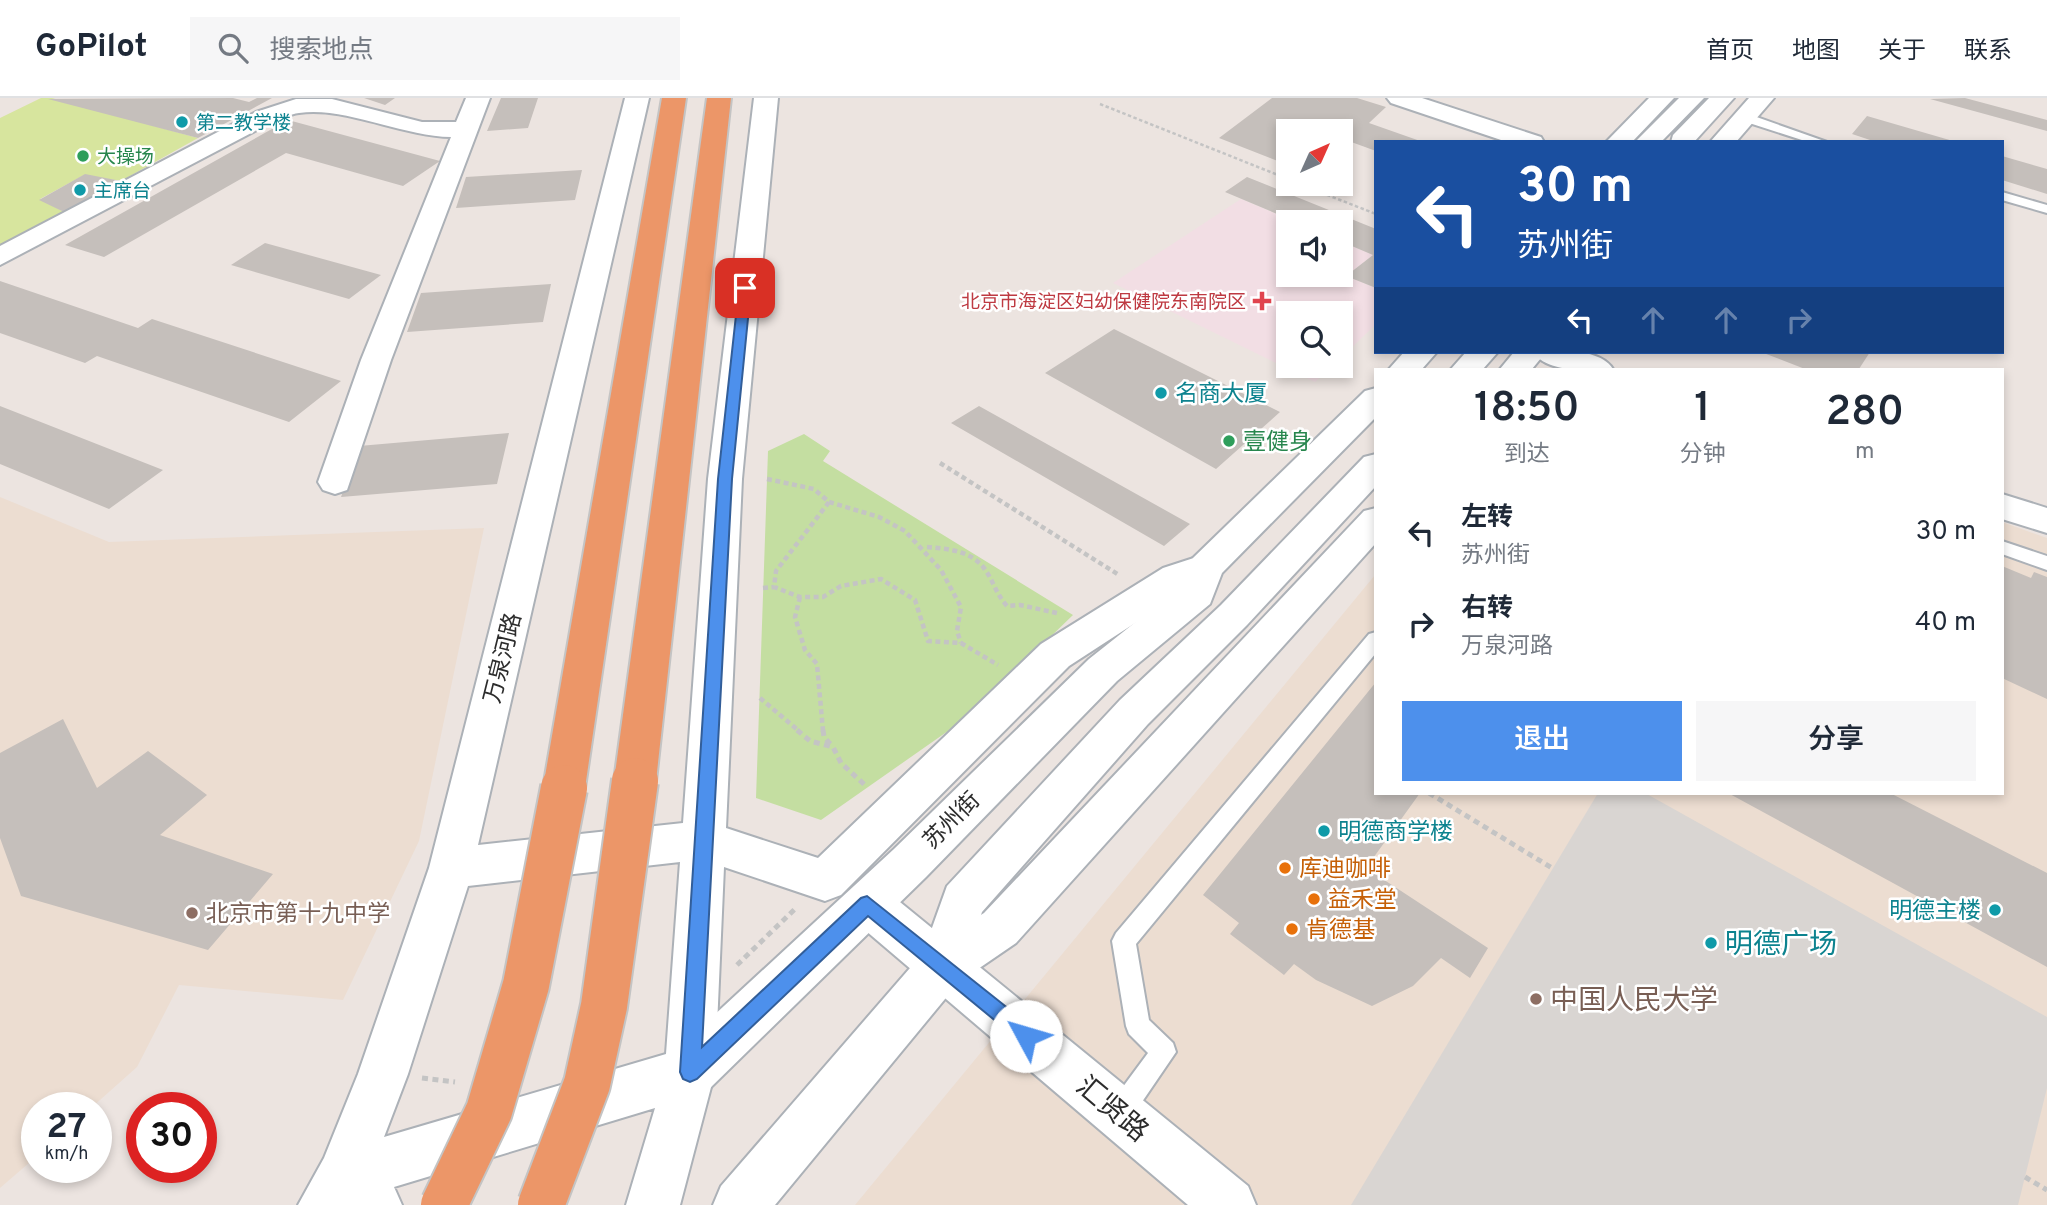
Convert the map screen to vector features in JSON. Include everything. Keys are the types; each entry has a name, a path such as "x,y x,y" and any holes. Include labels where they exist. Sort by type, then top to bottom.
{"highway":[{"path":"541,1205 587,1084 604,1006 635,781 719,98"},
{"path":"444,1205 489,1111 526,985 564,788 669,108"}],"street":[{"path":"335,482 376,360 468,130 478,98"},
{"name":"万泉河路","path":"348,1195 391,1050 451,868 636,98"},
{"path":"653,1205 690,1072 725,479 766,98"},
{"path":"1399,98 1526,140"},
{"path":"1620,140 1662,98"},
{"path":"1649,140 1692,98"},
{"path":"1683,140 1722,98"},
{"path":"1724,140 1762,98"},
{"path":"0,257 264,117 296,106 332,106 422,129 468,130"},
{"path":"1405,368 1420,354"},
{"path":"1467,368 1481,354"},
{"path":"1516,368 1529,354"},
{"path":"1554,354 1595,368"},
{"name":"苏州街","path":"703,840 825,881 1055,655 1176,578 1206,566 1374,400"},
{"path":"942,966 963,901 1134,712 1234,615 1374,467"},
{"path":"2004,507 2047,521"},
{"path":"740,1205 942,966 1000,928 1374,522"},
{"name":"苏州街","path":"690,1072 867,904 1103,670 1197,594 1206,566"},
{"path":"451,868 703,840"},
{"name":"汇贤路","path":"867,904 1229,1205"},
{"path":"348,1195 690,1072"}],"lane":[{"path":"1744,117 1815,140"},
{"path":"2004,197 2047,209"},
{"path":"2004,548 2047,563"},
{"path":"1119,1113 1164,1052 1138,1026 1124,942 1374,641"}],"path":[{"path":"1100,104 1276,174"},
{"path":"1330,196 1374,213"},
{"path":"940,463 1177,611"},
{"path":"767,479 814,489 829,502 878,516 926,547 943,572 954,600 961,607 957,631 961,643"},
{"path":"774,587 776,571 829,502"},
{"path":"926,547 954,550 971,556 984,568 995,593 1007,606 1056,612 1066,621"},
{"path":"763,588 774,587 800,597 823,597 841,586 881,579 915,600 928,642 961,643 1002,667"},
{"path":"800,597 795,617 805,650 817,664 824,737 841,763 867,788"},
{"path":"760,698 810,741 833,747"},
{"path":"1432,795 1552,868"},
{"path":"2025,1177 2047,1190"}],"shaded area":[{"name":"北京市海淀区妇幼保健院东南院区","path":"1241,199 1276,214 1276,287 1353,287 1353,279 1374,288 1374,326 1353,346 1353,301 1276,301 1276,363 1113,283"},
{"name":"北京市海淀区妇幼保健院东南院区","path":"1353,246 1373,255 1353,271"},
{"name":"北京市第十九中学","path":"0,497 109,542 484,528 419,841 343,1000 179,985 137,1067 109,1092 21,1092 21,1170 0,1188"},
{"name":"中国人民大学","path":"2004,523 2047,538 2047,1205 855,1205 1374,576 1374,795 2004,795"},
{"name":"明德广场","path":"1597,795 1649,795 2047,1017 2047,1088 2018,1205 1351,1205"}],"green space":[{"name":"大操场","path":"41,98 52,98 198,138 121,181 84,175 40,199 64,212 0,247 0,118"},
{"path":"804,434 830,451 823,461 1073,615 968,717 821,820 756,798 768,451"}],"building":[{"name":"第二教学楼","path":"233,98 249,102 257,98 272,98 198,138 48,99"},
{"path":"364,98 395,98 385,105"},
{"path":"501,98 538,98 528,128 487,131"},
{"path":"1272,98 1357,98 1386,107 1369,123 1417,140 1374,140 1374,150 1353,143 1353,119 1276,119 1276,160 1219,138"},
{"path":"1965,98 2047,120 2047,131 1930,99"},
{"path":"1867,116 1950,140 1870,140 1852,134"},
{"path":"288,120 440,161 403,186 286,153 104,257 65,245"},
{"path":"2004,157 2047,169 2047,194 2004,181"},
{"path":"582,170 575,200 456,208 466,177"},
{"name":"主席台","path":"85,174 121,181 64,212 39,200"},
{"path":"1247,177 1276,189 1276,196 1294,196 1329,210 1276,210 1276,214 1225,192"},
{"path":"1353,220 1374,228 1374,287 1353,279 1353,271 1373,255 1353,247"},
{"path":"265,243 381,275 349,299 231,265"},
{"path":"0,281 138,328 152,319 341,381 289,422 97,356 85,363 0,333"},
{"path":"551,284 543,322 407,332 421,293"},
{"name":"名商大厦","path":"1114,329 1280,412 1216,469 1045,373"},
{"path":"1766,354 1869,354 1860,368 1802,368"},
{"path":"0,406 163,470 109,509 0,464"},
{"path":"979,406 1190,524 1164,546 951,423"},
{"path":"509,433 497,484 341,497 359,446"},
{"path":"2004,567 2031,578 2034,572 2047,577 2047,699 2004,679"},
{"name":"明德商学楼","path":"1374,684 1374,795 1419,795 1366,868 1488,948 1470,978 1441,958 1413,986 1372,1006 1316,980 1294,964 1284,975 1230,934 1239,923 1203,895"},
{"path":"63,719 97,788 148,751 207,795 160,835 273,874 208,950 21,896 0,838 0,753"},
{"name":"明德主楼","path":"1732,795 1894,795 2047,873 2047,967"}],"place":[{"name":"第二教学楼","path":"182,122"},
{"name":"大操场","path":"83,156"},
{"name":"主席台","path":"80,190"},
{"name":"北京市海淀区妇幼保健院东南院区","path":"1262,301"},
{"name":"名商大厦","path":"1161,393"},
{"name":"壹健身","path":"1229,441"},
{"name":"明德商学楼","path":"1324,831"},
{"name":"库迪咖啡","path":"1285,868"},
{"name":"益禾堂","path":"1314,899"},
{"name":"明德主楼","path":"1995,910"},
{"name":"北京市第十九中学","path":"192,913"},
{"name":"肯德基","path":"1292,929"},
{"name":"明德广场","path":"1711,943"},
{"name":"中国人民大学","path":"1536,999"}],"route":[{"path":"745,288 725,479 690,1072 867,904 1026,1036"}]}
